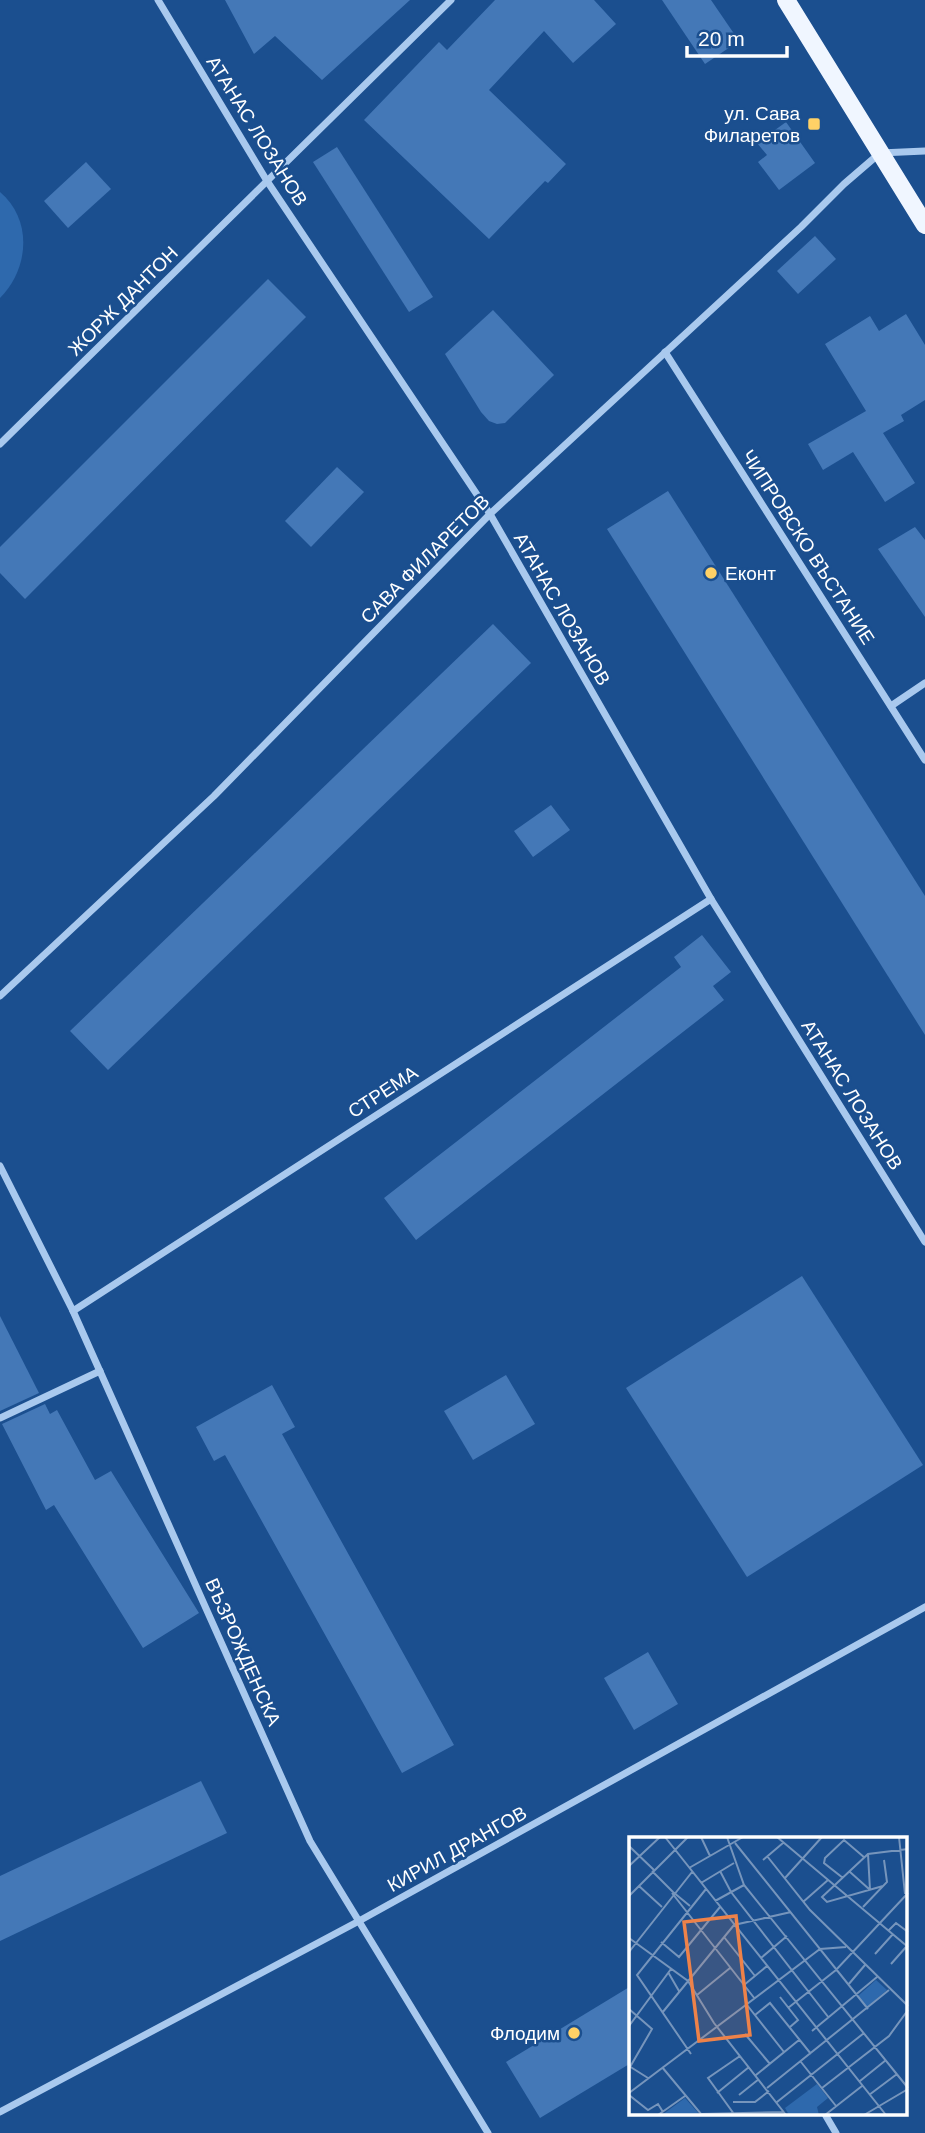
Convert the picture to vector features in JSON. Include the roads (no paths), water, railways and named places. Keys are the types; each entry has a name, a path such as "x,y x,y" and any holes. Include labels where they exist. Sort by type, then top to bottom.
{"main road":[{"path":"786,0 925,225"}],"street":[{"name":"АТАНАС ЛОЗАНОВ","path":"158,0 267,181 490,514 711,899 925,1242"},
{"name":"ЖОРЖ ДАНТОН","path":"0,444 451,0"},
{"path":"880,153 925,151"},
{"name":"САВА ФИЛАРЕТОВ","path":"0,996 214,796 490,514 880,153"},
{"name":"ЧИПРОВСКО ВЪСТАНИЕ","path":"665,352 925,760"},
{"path":"891,706 925,683"},
{"name":"СТРЕМА","path":"72,1311 711,899"},
{"name":"ВЪЗРОЖДЕНСКА","path":"0,1166 100,1371 310,1841 488,2133"},
{"path":"0,1418 100,1371"},
{"name":"КИРИЛ ДРАНГОВ","path":"0,2112 359,1921 925,1606"},
{"path":"826,2116 836,2133"}],"place":[{"name":"ул. Сава Филаретов","path":"814,124"},
{"name":"Еконт","path":"711,573"},
{"name":"Флодим","path":"574,2033"}]}
